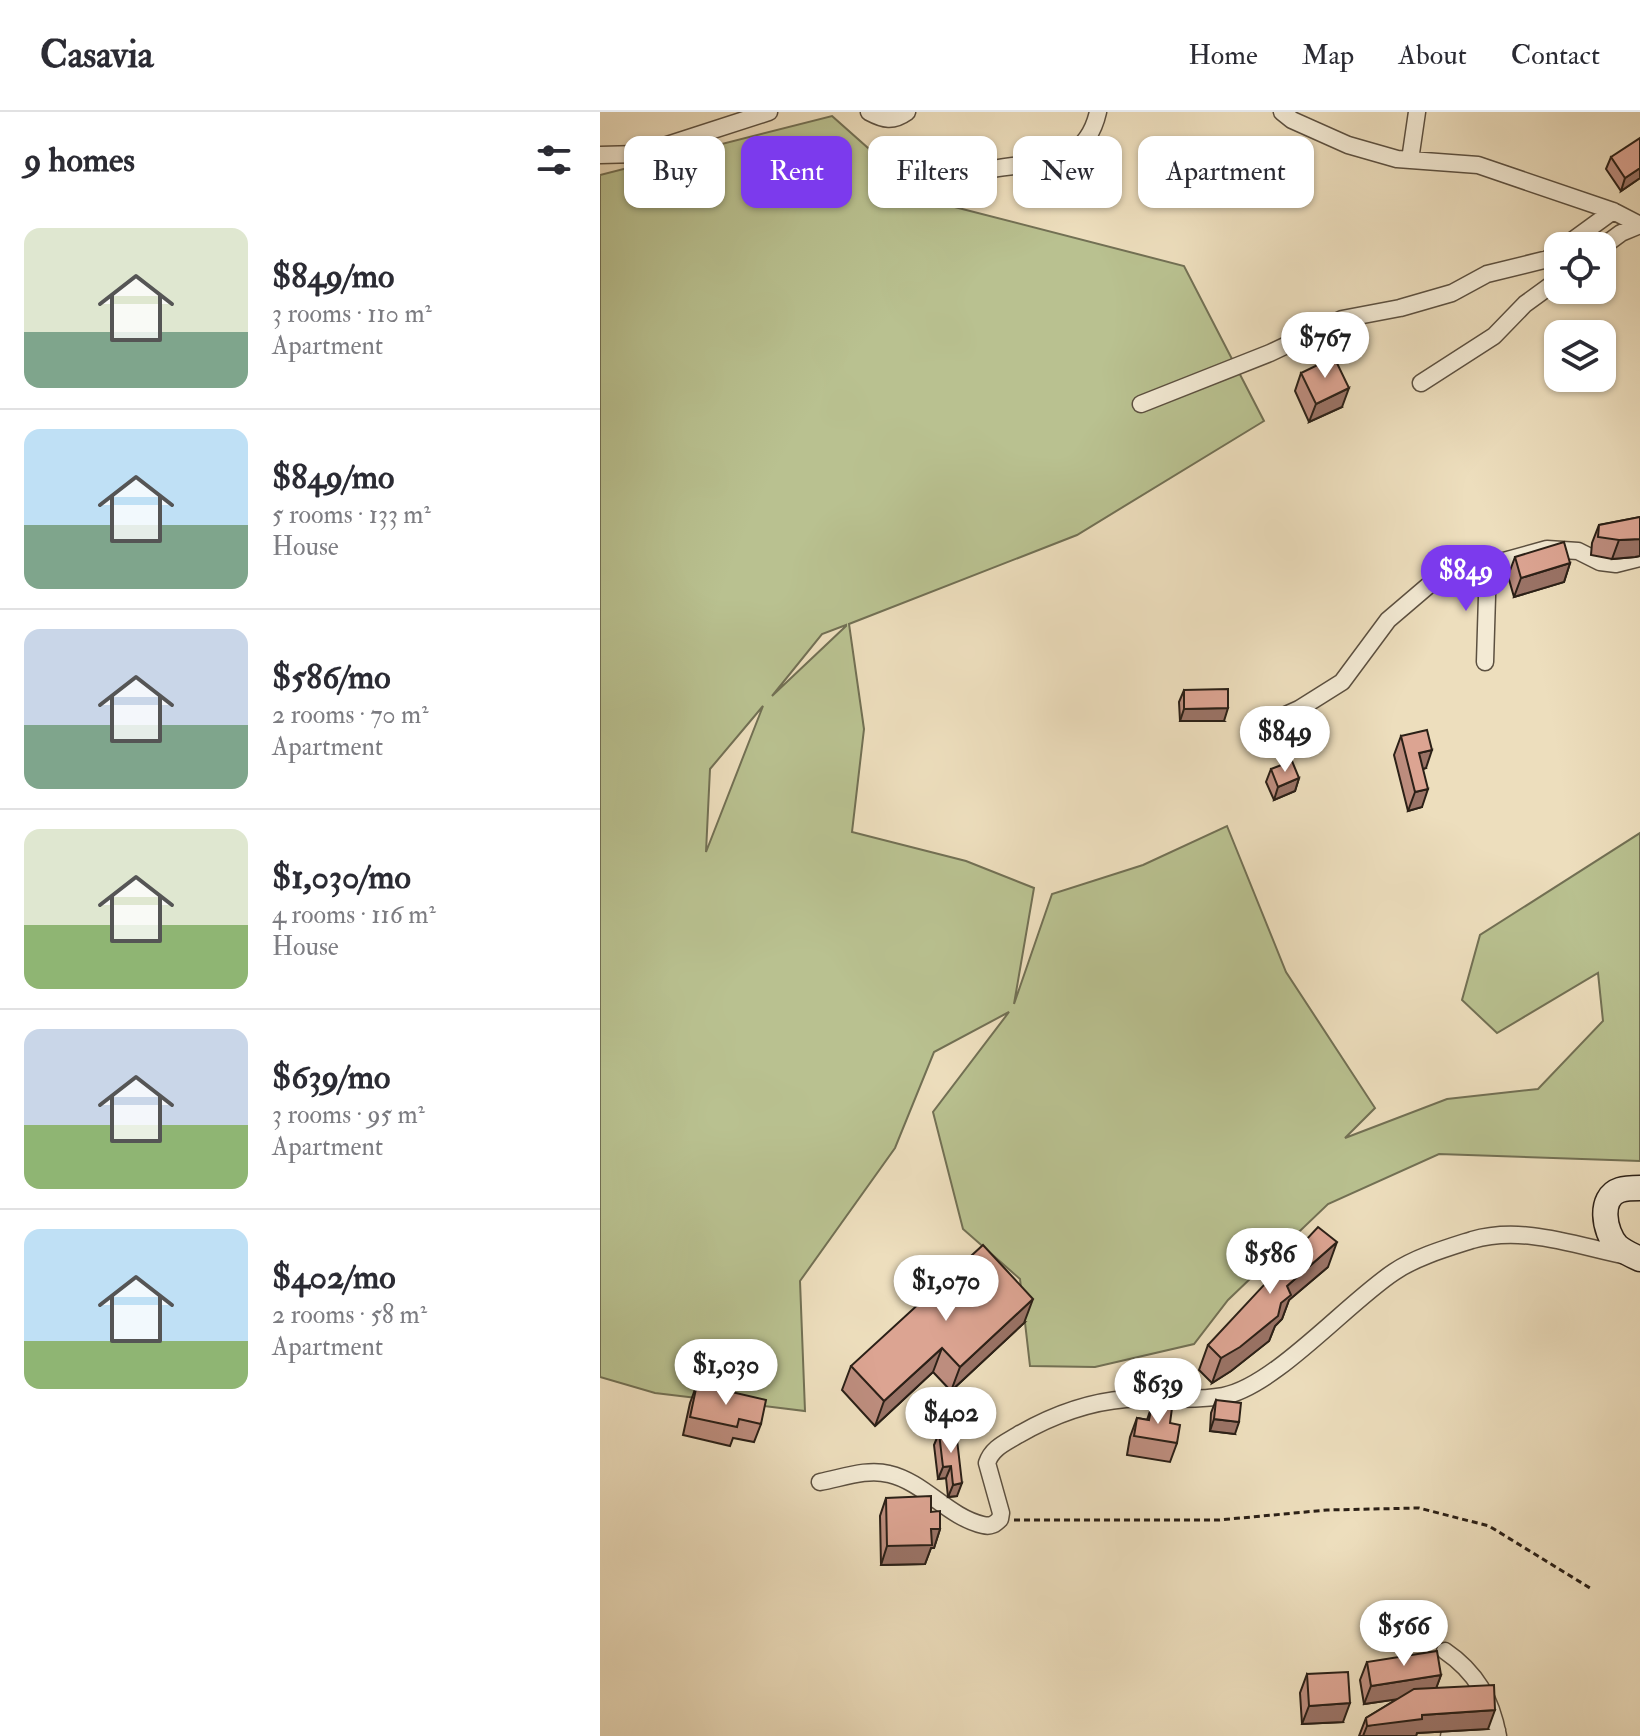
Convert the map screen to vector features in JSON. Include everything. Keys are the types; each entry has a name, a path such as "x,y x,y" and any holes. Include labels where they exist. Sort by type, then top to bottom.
{"main road":[{"path":"1638,1258 1617,1245 1605,1218 1606,1203 1613,1194 1640,1188"}],"street":[{"path":"600,155 639,154 769,112"},
{"path":"869,112 885,120 896,120 907,112"},
{"path":"997,169 1070,155 1083,146 1098,112"},
{"path":"1282,112 1292,120 1348,145 1410,160 1478,165 1613,211 1640,225"},
{"path":"1410,160 1417,112"},
{"path":"1584,232 1613,211"},
{"path":"1616,237 1640,225"},
{"path":"1141,404 1270,353 1342,319 1400,308 1452,293 1487,274 1544,260"},
{"path":"1421,383 1494,336 1525,304 1544,290"},
{"path":"1256,721 1279,718 1323,696 1342,682 1379,630 1408,601 1446,577 1547,549 1578,551 1600,562 1616,564 1640,558"},
{"path":"1485,662 1488,563"},
{"path":"820,1482 877,1471 890,1474 905,1479 970,1520 985,1526 996,1523 1001,1513 987,1463 995,1449 1035,1425 1079,1407 1127,1399 1223,1396 1248,1388 1286,1361 1396,1270 1431,1254 1476,1239 1517,1234 1638,1258"},
{"path":"1445,1651 1462,1662 1481,1685 1498,1733 1449,1736"}],"path":[{"path":"1000,1519 1219,1520 1327,1510 1419,1508 1489,1526 1590,1588"}],"green space":[{"path":"832,116 868,148 868,208 958,208 1184,266 1264,421 1077,535 849,624 864,729 852,832 966,861 1034,888 1014,1004 1052,894 1143,865 1227,826 1286,972 1375,1108 1345,1138 1447,1099 1538,1089 1603,1021 1598,973 1497,1033 1462,1000 1480,935 1640,833 1640,1161 1439,1154 1328,1204 1228,1300 1194,1344 1095,1367 1030,1366 1020,1279 963,1229 933,1112 1009,1012 934,1052 895,1148 800,1281 805,1411 655,1393 600,1377 600,175 624,169 624,208 725,208 725,143 741,139 741,208 852,208 852,136 753,136","holes":["846,626 772,696 822,634","763,706 706,852 710,769"]}],"building":[{"path":"1640,138 1640,168 1625,178 1611,157"},
{"path":"1334,357 1349,388 1316,404 1301,373"},
{"path":"1640,517 1640,539 1598,537 1599,525"},
{"path":"1564,542 1570,563 1521,578 1515,557"},
{"path":"1228,689 1228,708 1184,709 1184,690"},
{"path":"1427,730 1432,750 1419,753 1428,789 1415,792 1401,736"},
{"path":"1292,761 1299,778 1278,787 1271,769"},
{"path":"1318,1227 1337,1242 1287,1286 1291,1295 1281,1303 1278,1316 1240,1347 1221,1358 1208,1345"},
{"path":"983,1245 1033,1299 960,1367 942,1348 884,1401 851,1366"},
{"path":"697,1384 766,1400 761,1424 739,1419 737,1427 690,1417"},
{"path":"1216,1400 1241,1403 1239,1422 1214,1419"},
{"path":"1152,1405 1172,1408 1170,1423 1180,1425 1177,1443 1134,1436 1137,1418 1149,1420"},
{"path":"956,1431 962,1483 953,1485 951,1466 943,1467 939,1433"},
{"path":"931,1496 931,1512 940,1511 940,1529 931,1529 932,1545 887,1546 886,1498"},
{"path":"1437,1651 1441,1675 1371,1686 1367,1662"},
{"path":"1348,1672 1350,1703 1309,1706 1307,1674"},
{"path":"1494,1685 1495,1710 1422,1715 1422,1719 1367,1726 1366,1718 1414,1689"}]}
